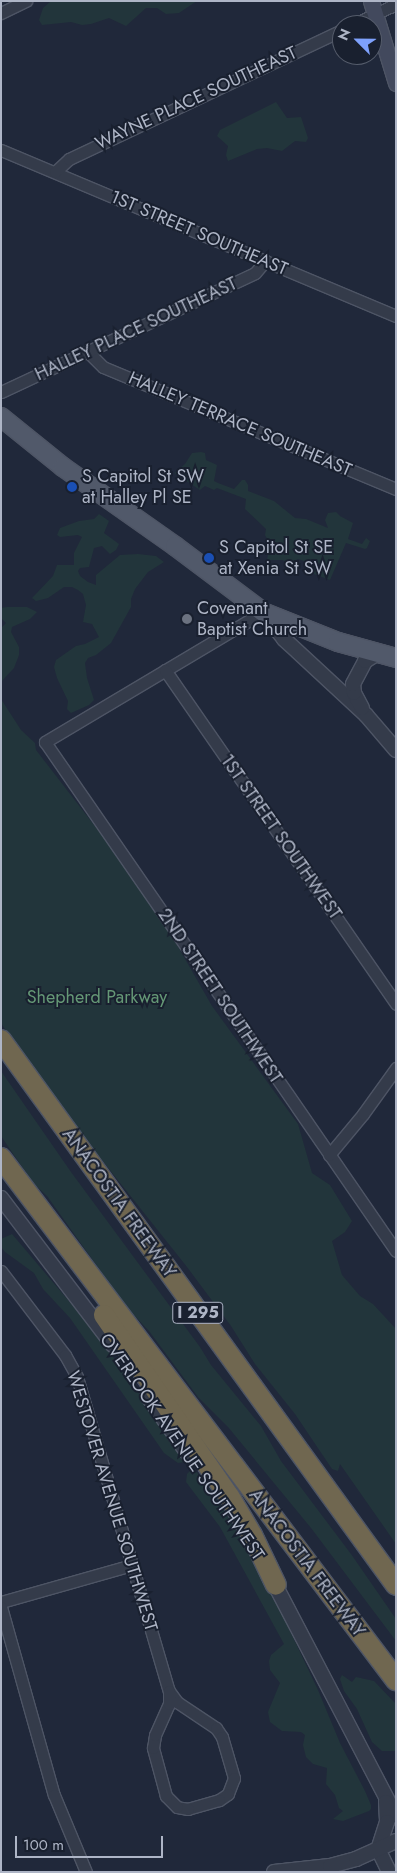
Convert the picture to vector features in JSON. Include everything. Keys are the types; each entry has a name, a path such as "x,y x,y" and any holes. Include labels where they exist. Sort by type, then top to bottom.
{"highway":[{"name":"ANACOSTIA FREEWAY","path":"1,1040 396,1585"},
{"name":"ANACOSTIA FREEWAY","path":"1,1158 396,1680"},
{"path":"19,1182 51,1238 229,1496 252,1535 276,1585"}],"main road":[{"path":"373,8 396,83"},
{"path":"1,417 64,467 175,546 262,612 376,654 396,658"}],"street":[{"path":"1,13 26,1"},
{"path":"373,8 396,4"},
{"name":"WAYNE PLACE SOUTHEAST","path":"55,172 69,158 332,35"},
{"name":"1ST STREET SOUTHEAST","path":"1,150 396,316"},
{"name":"HALLEY PLACE SOUTHEAST","path":"1,392 256,273 266,261"},
{"name":"HALLEY TERRACE SOUTHEAST","path":"88,352 103,367 396,489"},
{"path":"165,670 262,612 284,639 366,715 396,750"},
{"path":"366,715 354,693 353,684 365,662 376,654"},
{"name":"2ND STREET SOUTHWEST","path":"165,670 45,742 396,1251"},
{"name":"1ST STREET SOUTHWEST","path":"165,670 396,1004"},
{"path":"329,1155 358,1121 396,1068"},
{"name":"OVERLOOK AVENUE SOUTHWEST","path":"1,1198 97,1322 235,1517 276,1585 385,1799 396,1816"},
{"name":"WESTOVER AVENUE SOUTHWEST","path":"1,1271 65,1355 77,1377 169,1691 169,1704 155,1735 152,1748 166,1796 177,1807 188,1809 219,1800 228,1794 234,1778 222,1737 216,1728 181,1706 169,1691"},
{"path":"1,1602 132,1565"},
{"path":"1,1607 54,1795 86,1872"},
{"path":"385,1799 387,1822 378,1849 390,1872 396,1870"},
{"path":"274,1872 313,1870 346,1862 396,1841"}],"green space":[{"path":"51,1 197,1 179,13 166,14 157,8 146,8 126,26 109,18 82,25 71,22 42,25 39,20 43,8"},
{"path":"276,102 287,118 301,117 308,138 306,142 295,141 282,151 267,148 257,149 228,161 226,155 228,146 217,136 220,130"},
{"path":"192,453 205,453 206,460 217,465 214,481 234,489 242,480 245,480 248,485 248,491 274,501 295,518 306,519 328,528 325,520 328,513 336,512 353,523 348,539 362,544 366,538 370,541 367,548 346,543 330,580 311,573 312,564 298,559 291,563 282,560 267,560 270,544 265,535 266,529 245,509 246,499 217,488 214,490 205,486 200,490 174,473 185,464"},
{"path":"99,514 109,521 104,533 119,544 116,550 110,554 102,546 94,548 89,567 80,568 78,571 80,576 88,582 96,585 96,575 120,555 156,556 164,562 148,572 135,589 131,599 131,607 111,643 96,655 88,658 85,663 87,678 94,700 89,705 71,713 67,709 68,701 57,678 54,667 56,660 76,646 99,637 92,624 83,622 86,605 83,594 78,590 72,587 64,587 48,598 36,601 32,598 53,576 57,565 74,565 74,553 82,537 78,535 60,537 57,535 60,528 79,521 94,519"},
{"path":"27,607 37,612 30,619 12,627 11,632 19,647 19,655 14,668 1,682 1,628 6,623 1,618 1,608"},
{"name":"Shepherd Parkway","path":"1,699 21,730 35,743 36,750 101,834 169,931 212,1006 298,1124 312,1173 330,1185 352,1221 345,1232 332,1241 342,1275 360,1296 373,1304 396,1329 396,1544 340,1464 338,1471 332,1469 295,1414 255,1364 231,1326 187,1267 35,1076 1,1023"},
{"path":"1,1071 71,1172 200,1347 211,1365 261,1426 281,1461 351,1554 396,1619 396,1641 311,1528 228,1427 198,1397 149,1331 127,1308 47,1196 35,1185 18,1161 1,1136"},
{"path":"12,1234 96,1333 186,1460 184,1462 178,1463 164,1453 70,1318 43,1289 34,1273 1,1247 1,1239"},
{"path":"191,1470 196,1471 222,1506 262,1572 318,1690 340,1743 365,1791 371,1805 369,1811 343,1821 333,1819 343,1811 339,1808 335,1795 326,1784 327,1768 313,1764 306,1757 303,1745 305,1735 301,1732 282,1731 270,1722 268,1712 280,1683 270,1670 269,1661 271,1655 284,1644 220,1527 186,1482 187,1474"},
{"path":"342,1675 352,1682 356,1677 374,1681 396,1704 396,1751 382,1751 372,1742 357,1709 344,1691 340,1679"}],"place":[{"name":"S Capitol St SW at Halley Pl SE","path":"72,487"},
{"name":"S Capitol St SE at Xenia St SW","path":"209,558"},
{"name":"Covenant Baptist Church","path":"187,619"}]}
